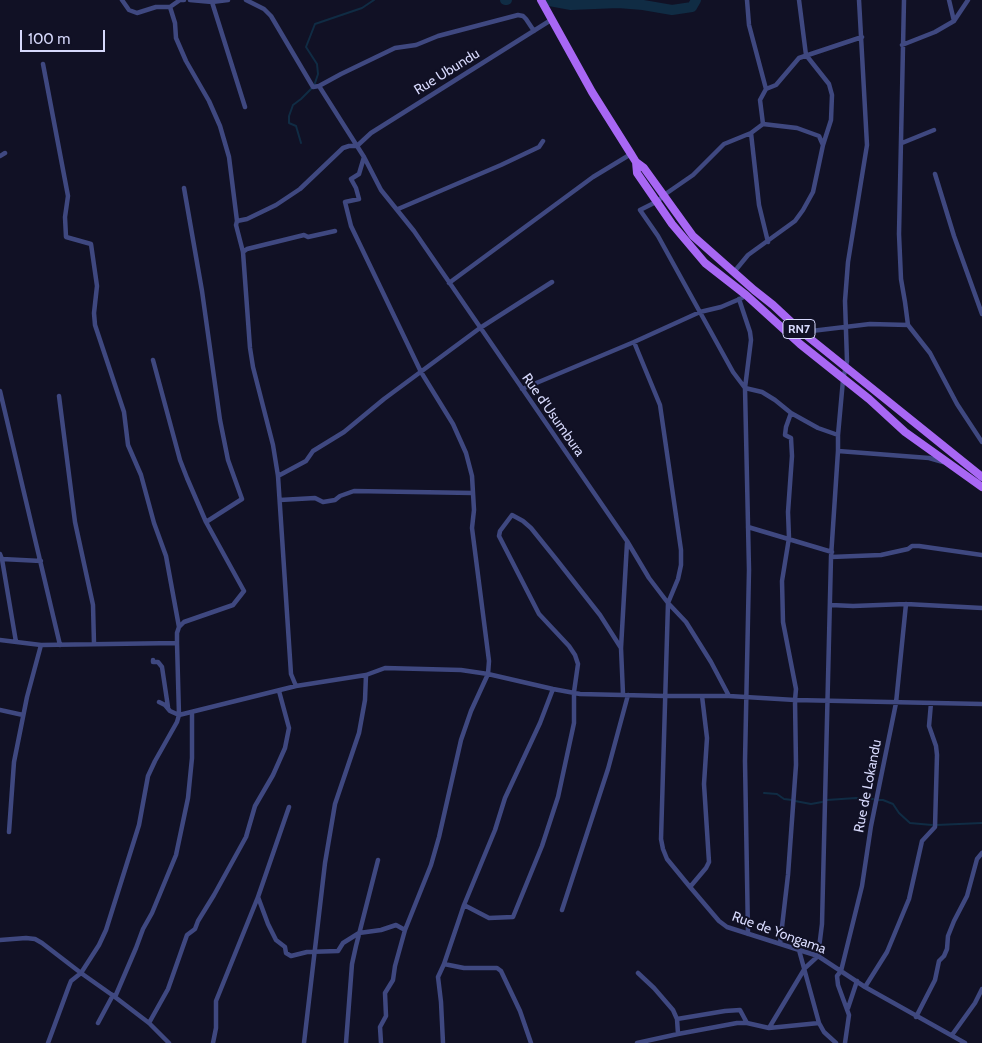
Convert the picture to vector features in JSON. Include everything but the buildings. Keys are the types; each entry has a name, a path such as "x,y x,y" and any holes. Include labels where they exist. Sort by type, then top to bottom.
{"main road":[{"name":"RN7","path":"542,4 592,92 636,162 644,168 693,236 802,332 979,475 982,487"},
{"name":"RN7","path":"636,162 637,173 686,242 705,263 843,380 869,399 905,432 946,463 979,475"},
{"path":"686,242 693,236"}],"street":[{"path":"122,0 130,10 137,13 156,7 170,7 180,0 184,0"},
{"path":"190,0 212,2 228,0"},
{"name":"Rue d'Usumbura","path":"246,0 264,8 271,16 312,87 319,86 364,157 381,190 398,209 627,541 649,578 668,603 686,622 711,662 729,696"},
{"path":"747,0 749,25 766,89"},
{"path":"734,272 748,255 795,221 813,192 823,145 831,120 832,95 829,84 806,55 799,0"},
{"path":"769,1028 805,968 818,956 822,924 832,554 838,435 846,367 845,301 848,262 867,144 859,0"},
{"path":"904,0 899,234 900,280 906,302 908,325 930,353 957,404 982,442"},
{"path":"949,0 954,21"},
{"path":"902,45 935,32 954,21 968,0"},
{"path":"212,2 245,107"},
{"path":"170,7 176,38 186,60 210,101 226,140 236,225 243,252 250,348 273,445 278,476 291,674 296,686"},
{"path":"319,86 395,48 416,45 438,36 518,16 523,16 534,31"},
{"name":"Rue Ubundu","path":"237,221 247,219 276,205 300,190 343,148 357,146 371,132 551,20"},
{"path":"763,124 760,100 766,89 776,85 799,58 862,37"},
{"path":"43,64 68,196 65,216 66,237 91,244 97,286 94,313 95,325 124,412 128,445 140,475 166,556 180,627"},
{"path":"823,145 819,136 797,128 763,124 751,133 724,144 692,175 664,195 658,202 640,210 658,236 733,372 745,388 762,392 791,413 818,428 838,435"},
{"path":"902,143 934,130"},
{"path":"751,133 759,205 768,242"},
{"path":"398,209 502,165 539,147 543,141"},
{"path":"449,283 593,177 631,154"},
{"path":"364,157 358,174 351,179 359,199 345,202 351,226 421,372 454,424 463,446 472,476 474,510 472,528 489,660 488,674 471,710 461,740 431,865 394,966 393,980 385,993 386,1016 380,1027 381,1043"},
{"path":"935,174 954,236 982,314"},
{"path":"184,188 202,291 220,420 228,460 242,499 206,522"},
{"path":"243,252 247,249 304,235 308,237 335,231"},
{"path":"278,476 306,460 313,451 344,432 384,399 480,328 552,282"},
{"path":"522,389 700,312 721,307 754,290"},
{"path":"743,297 751,340 745,388 749,579 746,697 748,934"},
{"path":"802,332 870,324 908,325"},
{"path":"634,342 660,405 681,550 681,565 678,579 668,603"},
{"path":"48,1043 68,986 80,973 99,945 106,930 139,825 148,776 177,722 179,714 177,633 184,622 233,605 244,591 206,522 180,460 153,360"},
{"path":"0,391 60,644"},
{"path":"59,396 74,522 93,605 94,644"},
{"path":"780,944 788,874 796,765 796,689 783,622 783,569 788,538 792,456 791,438 785,435 791,413"},
{"path":"838,451 929,458 946,463 966,464"},
{"path":"280,500 315,498 323,502 335,500 354,491 473,493"},
{"path":"464,905 489,918 513,917 542,846 558,796 574,723 574,692 578,664 575,655 539,614 499,536 500,531 512,515 531,528 600,616 621,648"},
{"path":"748,527 788,538 832,554 880,555 912,546 919,546 982,555"},
{"path":"562,910 608,769 626,695 621,648 627,541"},
{"path":"16,642 1,556 41,561"},
{"name":"Rue de Yongama","path":"668,603 661,839 662,849 667,858 726,927 818,956 865,987 964,1043"},
{"path":"831,605 906,604 982,608"},
{"name":"Rue de Lokandu","path":"848,1008 837,981 837,976 841,971 862,886 871,826 896,703 906,604"},
{"path":"0,640 41,645 177,643"},
{"path":"9,832 14,762 23,715 41,645"},
{"path":"153,660 162,666 168,708"},
{"path":"159,702 179,714 296,686 366,675 385,668 461,670 574,692 626,695 729,696 827,701 982,704"},
{"path":"304,1043 325,863 335,804 359,733 365,700 366,675"},
{"path":"443,1043 442,1002 438,977 505,798 540,723 553,689"},
{"path":"149,1023 168,989 187,935 195,929 241,845 256,806 285,748 289,728 279,691"},
{"path":"690,887 709,862 704,784 707,738 702,696"},
{"path":"865,987 887,952 910,899 922,841 935,827 937,756 936,746 929,726 931,703"},
{"path":"0,710 23,715"},
{"path":"98,1023 114,996 176,855 188,798 192,758 192,712"},
{"path":"213,1043 216,1028 216,1001 258,897 289,807"},
{"path":"916,1016 935,980 939,961 947,949 948,936 967,896 977,859 982,853"},
{"path":"346,1043 352,964 378,860"},
{"path":"258,897 276,940 285,947 286,953 291,956 338,951 343,943 359,933 381,930 396,925 406,930"},
{"path":"0,940 35,940 114,996 149,1023 169,1043"},
{"path":"799,950 819,1023 824,1032 836,1043"},
{"path":"444,964 464,968 497,968 502,971 520,1011 531,1043"},
{"path":"638,973 673,1010 677,1018 678,1034"},
{"path":"846,1043 850,1022 848,1008 857,981"},
{"path":"952,1035 975,1003 982,989"},
{"path":"677,1018 726,1010 740,1010 747,1023"},
{"path":"637,1043 678,1034 747,1023 769,1028 819,1023"}],"waterway":[{"path":"301,143 296,126 289,123 289,116 293,105 314,86 318,74 317,64 306,47 315,24 362,8 374,0"},
{"path":"544,0 571,5 618,3 672,10 692,7 696,0"},
{"path":"764,793 777,794 784,799 792,800"},
{"path":"827,800 873,799"},
{"path":"877,800 893,804 899,813 910,823 932,825"},
{"path":"795,801 811,804 822,802"},
{"path":"936,825 982,823"}]}
